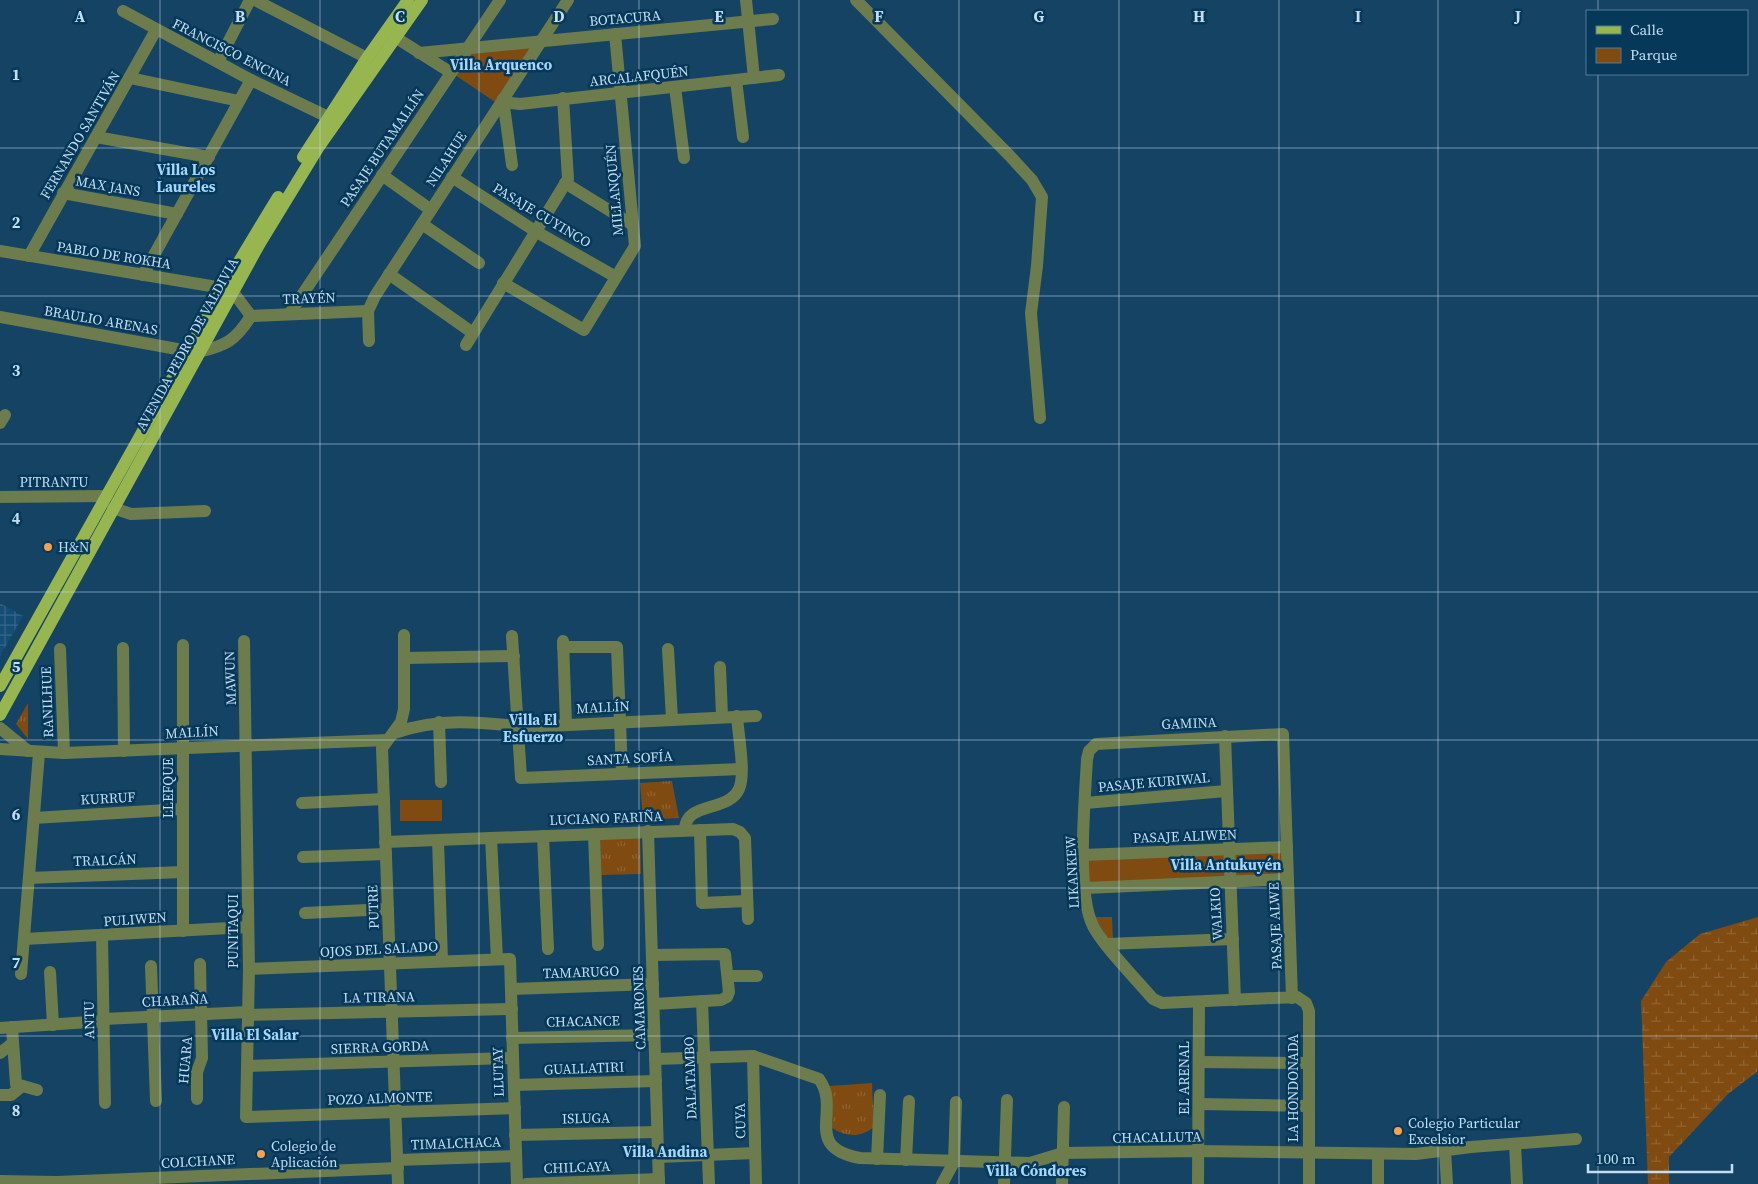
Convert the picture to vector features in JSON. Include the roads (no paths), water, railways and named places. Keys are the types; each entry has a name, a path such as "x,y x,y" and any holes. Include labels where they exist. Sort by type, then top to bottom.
{"main road":[{"name":"AVENIDA PEDRO DE VALDIVIA","path":"228,290 391,35 408,0"},
{"name":"AVENIDA PEDRO DE VALDIVIA","path":"0,715 114,508 228,290 328,117 367,58 391,35 422,0"},
{"name":"AVENIDA PEDRO DE VALDIVIA","path":"0,686 107,496 194,354"}],"street":[{"path":"218,62 250,0"},
{"path":"255,0 367,58"},
{"name":"PASAJE BUTAMALLÍN","path":"290,313 465,49 500,0"},
{"name":"NILAHUE","path":"368,311 389,274 568,0"},
{"path":"746,0 754,78"},
{"path":"856,0 1009,155 1032,180 1042,197 1037,266 1031,312 1040,418"},
{"name":"FRANCISCO ENCINA","path":"123,11 251,80 328,117"},
{"name":"BOTACURA","path":"419,54 542,40 773,19"},
{"name":"FERNANDO SANTIVÁN","path":"29,256 156,30"},
{"name":"MILLANQUÉN","path":"503,283 584,330 634,246 615,34"},
{"path":"391,35 450,72"},
{"name":"ARCALAFQUÉN","path":"503,99 511,104 520,104 779,75"},
{"path":"130,78 239,101"},
{"path":"143,275 251,80"},
{"path":"736,80 743,137"},
{"path":"674,87 684,158"},
{"path":"466,345 565,183 569,173 563,98"},
{"path":"503,99 512,165"},
{"path":"96,137 209,157"},
{"path":"382,175 431,210"},
{"name":"PASAJE CUYINCO","path":"452,177 535,231 616,277"},
{"path":"565,183 633,225"},
{"name":"MAX JANS","path":"63,193 177,214"},
{"path":"422,224 479,263"},
{"name":"PABLO DE ROKHA","path":"0,251 228,290"},
{"path":"389,274 473,333"},
{"path":"194,354 228,343 238,336 251,316 228,290"},
{"path":"368,311 369,341"},
{"name":"TRAYÉN","path":"251,316 368,311"},
{"name":"BRAULIO ARENAS","path":"0,318 85,331 194,354"},
{"name":"PITRANTU","path":"0,497 107,496"},
{"path":"114,508 131,514 205,511"},
{"name":"PUTRE","path":"398,1184 382,748 404,709 406,658 404,636"},
{"path":"512,636 517,726"},
{"name":"MAWUN","path":"244,641 247,745"},
{"path":"566,724 563,644 617,647 622,772"},
{"name":"LLEFQUE","path":"183,645 183,931"},
{"path":"122,648 124,751"},
{"name":"RANILHUE","path":"60,649 64,753"},
{"path":"668,649 672,719"},
{"path":"406,658 514,656"},
{"path":"720,667 722,716"},
{"path":"685,830 686,822 692,814 726,802 735,796 740,785 741,769 737,716"},
{"name":"MALLÍN","path":"0,749 64,753 247,745 390,736 413,726 439,722 495,722 517,726 756,716"},
{"path":"439,722 441,782"},
{"name":"SANTA SOFÍA","path":"517,726 522,778 622,772 741,769"},
{"path":"0,728 34,752 34,818 21,974"},
{"name":"GAMINA","path":"1096,744 1283,734"},
{"name":"PASAJE ALWE","path":"1283,734 1288,879 1295,998"},
{"name":"WALKIO","path":"1225,736 1235,1000"},
{"name":"LIKANKEW","path":"1096,744 1089,751 1087,759 1084,855 1087,910 1093,926 1153,999 1162,1003 1199,1002"},
{"name":"PUNITAQUI","path":"246,1117 249,969 247,745"},
{"name":"PASAJE KURIWAL","path":"1085,803 1226,791"},
{"path":"302,803 384,799"},
{"name":"KURRUF","path":"34,818 183,809"},
{"name":"LUCIANO FARIÑA","path":"303,857 438,840 733,829 740,832 744,838 748,919"},
{"path":"700,830 702,903 747,901"},
{"name":"CAMARONES","path":"648,831 659,1181"},
{"path":"594,834 598,945"},
{"path":"543,836 548,949"},
{"path":"491,838 497,959"},
{"path":"438,840 442,961"},
{"name":"PASAJE ALIWEN","path":"1084,855 1287,847"},
{"name":"TRALCÁN","path":"29,878 183,872"},
{"path":"1086,888 1288,879"},
{"path":"305,913 388,909"},
{"name":"PULIWEN","path":"24,939 248,927"},
{"name":"ANTU","path":"102,936 105,1103"},
{"path":"1107,944 1232,938"},
{"path":"652,955 726,954 730,992 727,997 721,1000 654,1004"},
{"name":"OJOS DEL SALADO","path":"249,969 510,959"},
{"name":"LLUTAY","path":"510,959 517,1184"},
{"name":"HUARA","path":"197,1100 197,1072 202,1058 200,964"},
{"path":"151,966 156,1101"},
{"path":"50,972 53,1025"},
{"path":"728,976 757,976"},
{"name":"TAMARUGO","path":"511,989 653,984"},
{"path":"1199,1002 1295,998"},
{"name":"LA HONDONADA","path":"1295,998 1306,1003 1308,1010 1309,1184"},
{"name":"DALATAMBO","path":"702,1001 709,1184"},
{"name":"EL ARENAL","path":"1198,1184 1199,1002"},
{"name":"LA TIRANA","path":"248,1013 512,1009"},
{"name":"CHARAÑA","path":"6,1028 153,1016 248,1013"},
{"path":"6,1028 13,1043 16,1084 38,1090"},
{"name":"CHACANCE","path":"512,1038 654,1035"},
{"path":"0,1053 13,1043"},
{"path":"655,1059 753,1056"},
{"name":"CHACALLUTA","path":"753,1056 801,1071 819,1079 824,1085 826,1100 825,1130 836,1151 847,1156 954,1162 1030,1163 1063,1153 1198,1151 1416,1154 1576,1139"},
{"name":"CUYA","path":"753,1056 756,1184"},
{"name":"SIERRA GORDA","path":"247,1066 513,1058"},
{"path":"1199,1062 1309,1063"},
{"name":"GUALLATIRI","path":"514,1085 656,1081"},
{"path":"0,1095 11,1095 22,1086"},
{"path":"877,1159 880,1095"},
{"path":"1004,1184 1007,1100"},
{"path":"906,1160 909,1101"},
{"path":"942,1184 954,1162 956,1102"},
{"path":"1198,1104 1309,1106"},
{"path":"1062,1184 1064,1107"},
{"name":"POZO ALMONTE","path":"246,1117 514,1108"},
{"name":"ISLUGA","path":"515,1135 657,1132"},
{"path":"1515,1144 1517,1184"},
{"path":"1445,1150 1447,1184"},
{"path":"658,1157 755,1153"},
{"path":"1378,1154 1378,1184"},
{"name":"TIMALCHACA","path":"397,1164 516,1156"},
{"name":"COLCHANE","path":"0,1181 248,1179 397,1164"},
{"name":"CHILCAYA","path":"526,1184 659,1181"}],"place":[{"name":"H&N","path":"48,547"},
{"name":"Colegio Particular Excelsior","path":"1398,1131"},
{"name":"Colegio de Aplicación","path":"261,1154"}],"district":[{"name":"Villa Arquenco","path":"501,64"},
{"name":"Villa Los Laureles","path":"186,178"},
{"name":"Villa El Esfuerzo","path":"533,728"},
{"name":"Villa Antukuyén","path":"1226,864"},
{"name":"Villa El Salar","path":"255,1034"},
{"name":"Villa Andina","path":"665,1151"},
{"name":"Villa Cóndores","path":"1036,1170"}]}
